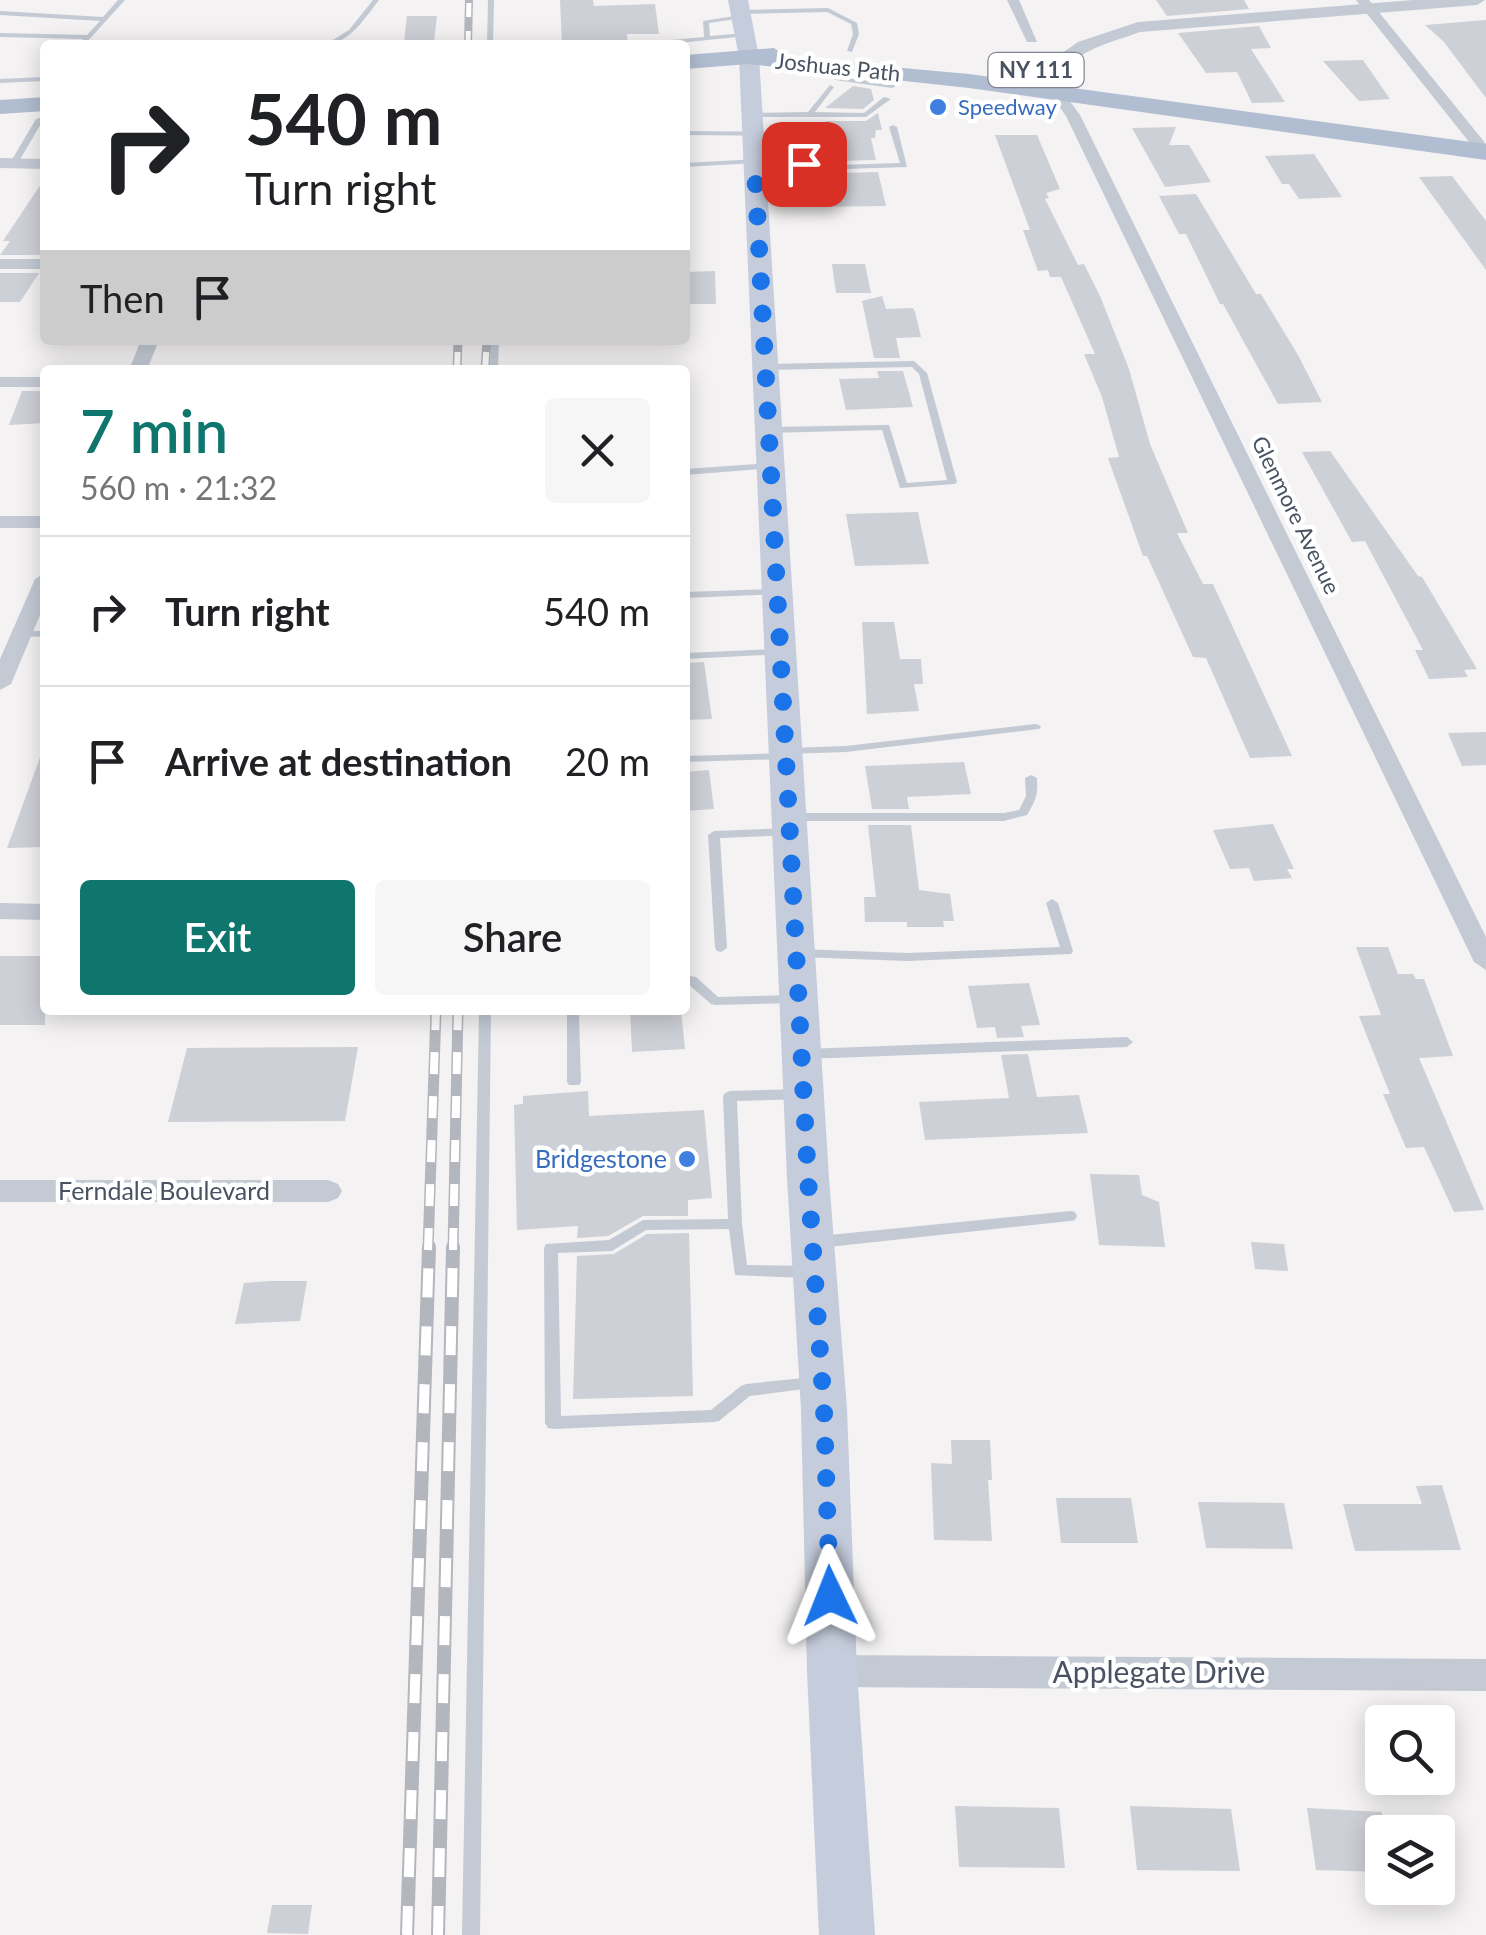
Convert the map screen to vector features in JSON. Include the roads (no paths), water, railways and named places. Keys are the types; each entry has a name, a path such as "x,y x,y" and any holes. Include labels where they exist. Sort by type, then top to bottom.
{"main road":[{"name":"Joshuas Path","path":"743,24 841,75 1056,82"},
{"name":"NY 111","path":"690,45 743,24"},
{"path":"743,24 754,144 803,1094 822,1382 832,1671 847,1935"},
{"name":"Joshuas Path","path":"841,75 960,60 1056,82 1317,128 1485,152"},
{"path":"0,107 40,104"}],"street":[{"path":"1013,0 1032,39"},
{"path":"1056,82 1058,64 1084,46 1138,27 1365,4 1476,0"},
{"path":"1365,4 1485,152"},
{"name":"Glenmore Avenue","path":"1056,82 1486,962"},
{"path":"7,164 40,164"},
{"path":"0,264 40,264"},
{"path":"0,382 40,382"},
{"path":"0,522 40,522"},
{"path":"0,684 40,592"},
{"path":"0,911 40,912"},
{"name":"Ferndale Boulevard","path":"0,1190 328,1191"},
{"name":"Applegate Drive","path":"832,1671 1486,1675"}],"lane":[{"path":"86,40 122,0"},
{"path":"337,40 352,31 376,0"},
{"path":"490,40 491,0"},
{"path":"707,37 705,22 743,24 838,12 854,23 856,34 841,75 810,114 754,144"},
{"path":"0,13 104,20"},
{"path":"690,45 743,24"},
{"path":"0,35 88,37"},
{"path":"0,81 40,79"},
{"path":"810,114 852,116 882,98 893,79"},
{"path":"820,98 834,102"},
{"path":"7,164 40,120"},
{"path":"690,134 754,144 800,168 904,165 893,127"},
{"path":"690,164 797,134 804,140 804,164 800,168"},
{"path":"690,471 770,448 886,427 904,486 952,482 923,373 914,364 766,366"},
{"path":"690,595 777,592"},
{"path":"22,634 40,634"},
{"path":"690,656 780,652"},
{"path":"690,759 846,749 1035,726"},
{"path":"721,948 714,834 789,825 1004,817 1022,812 1032,796 1031,778"},
{"path":"796,953 908,957 1067,951 1052,903"},
{"path":"690,980 715,1001 798,999"},
{"path":"471,1935 485,1015"},
{"path":"572,1015 574,1082"},
{"path":"801,1054 1127,1042"},
{"path":"803,1094 730,1096 740,1271 1070,1216"},
{"path":"735,1224 643,1225 612,1245 551,1248 554,1424 714,1416 746,1390 822,1382"}],"railway":[{"path":"468,40 469,0"},
{"path":"457,365 458,345"},
{"path":"485,365 487,345"},
{"path":"428,1250 436,1015"},
{"path":"453,1250 458,1015"},
{"path":"407,1935 429,1247"},
{"path":"438,1935 453,1247"}],"place":[{"name":"Speedway","path":"938,107"},
{"name":"Bridgestone","path":"687,1159"}]}
